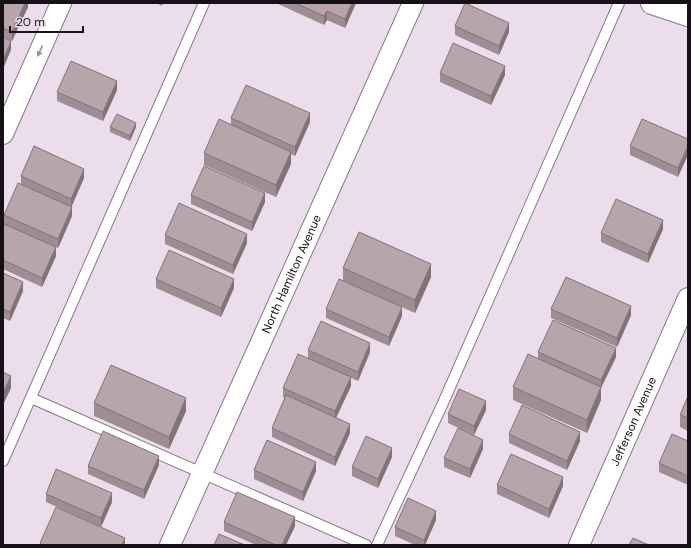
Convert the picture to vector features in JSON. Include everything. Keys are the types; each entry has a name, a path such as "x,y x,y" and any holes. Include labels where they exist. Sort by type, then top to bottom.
{"main road":[{"path":"652,3 688,15"}],"street":[{"path":"3,134 61,3"},
{"name":"North Hamilton Avenue","path":"170,545 413,3"},
{"name":"Jefferson Avenue","path":"579,545 688,298"}],"lane":[{"path":"3,461 204,3"},
{"path":"377,545 443,403 619,3"},
{"path":"31,398 366,545"}],"building":[{"path":"3,3 25,3 12,32 3,28"},
{"path":"295,3 352,3 345,19 327,11 324,16"},
{"path":"465,3 509,23 499,46 455,26"},
{"path":"3,37 11,41 3,60"},
{"path":"453,43 505,66 491,96 440,73"},
{"path":"71,61 117,81 103,112 57,92"},
{"path":"246,85 310,113 295,147 231,118"},
{"path":"117,114 136,123 130,136 110,127"},
{"path":"219,119 291,152 276,185 204,153"},
{"path":"642,119 688,139 688,146 678,168 630,146"},
{"path":"34,146 84,169 71,199 21,176"},
{"path":"204,166 265,193 252,222 191,195"},
{"path":"18,183 72,207 58,239 4,215"},
{"path":"616,199 663,220 648,254 601,233"},
{"path":"179,203 247,234 233,265 165,235"},
{"path":"4,224 56,247 42,278 3,260"},
{"path":"359,232 431,264 415,300 343,268"},
{"path":"169,250 234,279 221,308 156,279"},
{"path":"3,273 23,282 10,312 3,309"},
{"path":"566,277 631,306 617,338 551,309"},
{"path":"339,279 402,307 389,337 326,309"},
{"path":"553,320 616,348 601,380 538,352"},
{"path":"321,321 370,343 358,372 308,350"},
{"path":"298,354 351,377 335,411 283,388"},
{"path":"528,354 601,387 587,420 513,387"},
{"path":"111,365 186,398 169,437 94,403"},
{"path":"3,372 11,376 3,393"},
{"path":"459,389 486,401 474,426 448,414"},
{"path":"286,395 350,424 335,457 272,428"},
{"path":"688,396 688,418 680,415"},
{"path":"522,405 580,432 567,461 509,434"},
{"path":"458,428 483,440 470,469 444,458"},
{"path":"103,431 159,456 144,490 88,466"},
{"path":"672,434 688,441 688,476 659,463"},
{"path":"366,436 392,448 378,479 352,467"},
{"path":"267,440 316,462 303,492 254,470"},
{"path":"511,454 563,477 549,509 497,485"},
{"path":"56,469 112,493 101,518 46,494"},
{"path":"237,492 295,517 282,545 276,545 224,522"},
{"path":"408,498 436,511 424,540 395,527"},
{"path":"56,507 125,538 122,545 43,545 40,543"},
{"path":"219,534 245,545 214,545"},
{"path":"633,538 649,545 629,545"}]}
